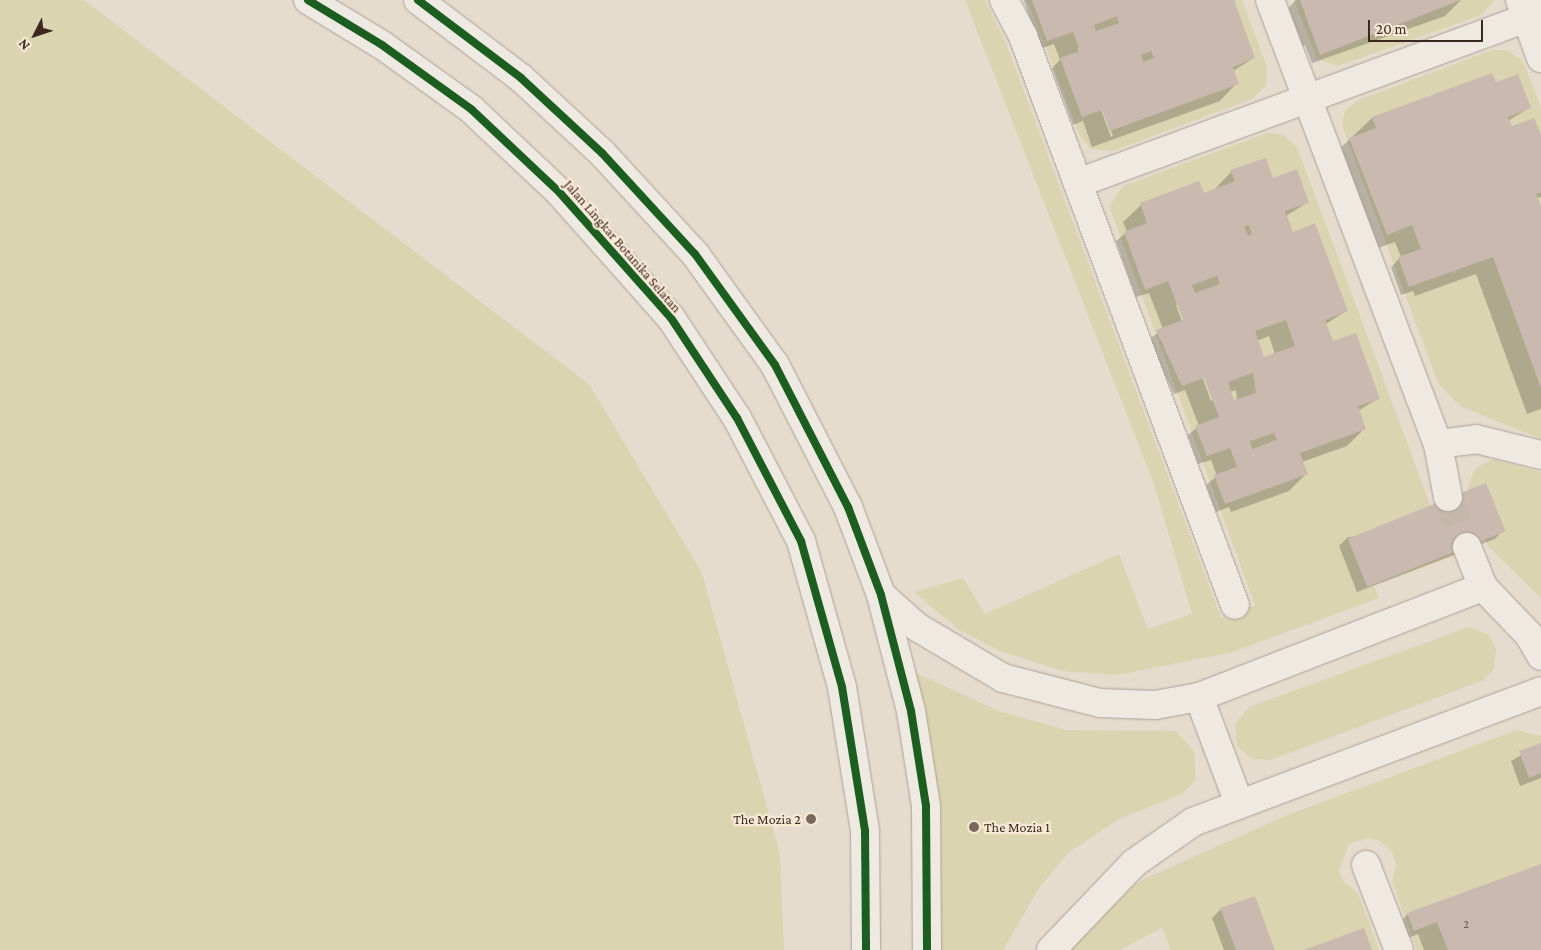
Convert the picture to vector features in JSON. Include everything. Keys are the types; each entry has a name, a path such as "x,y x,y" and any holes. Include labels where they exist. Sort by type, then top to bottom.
{"street":[{"name":"Jalan Lingkar Botanika Selatan","path":"308,0 382,45 472,109 560,193 671,318 737,418 801,541 842,687 865,831 866,950"},
{"path":"418,0 521,78 602,154 695,254 775,365 848,507 881,595 911,711 926,806 927,950"},
{"path":"1004,0 1023,36 1235,605"},
{"path":"1270,0 1438,444 1448,497"},
{"path":"1078,183 1307,99 1529,10 1541,58"},
{"path":"1438,444 1476,439 1541,456"},
{"path":"1467,546 1483,588 1530,635 1541,656"},
{"path":"881,595 917,627 1003,678 1100,703 1155,705 1199,697 1483,588"},
{"path":"1051,950 1134,863 1193,822 1238,801 1541,691"},
{"path":"1199,697 1238,801"},
{"path":"1366,865 1398,950"}],"shaded area":[{"path":"0,0 84,0 589,384 702,573 780,854 784,950 0,950"},
{"path":"965,0 985,0 1006,43 1221,618 1255,605 1109,206 1123,186 1267,133 1284,135 1297,147 1444,542 1450,540 1456,555 1374,586 1379,598 1233,652 1117,675 1063,671 1000,651 958,629 914,592 963,578 985,614 1119,554 1148,629 1192,614 1154,484"},
{"path":"1027,0 1242,0 1267,67 1266,86 1252,99 1113,151 1091,149 1080,136"},
{"path":"1294,0 1494,0 1482,15 1338,66 1317,59"},
{"path":"1492,50 1507,50 1523,61 1541,108 1541,439 1460,406 1438,383 1342,125 1345,111 1356,101"},
{"path":"1492,459 1541,472 1541,598 1488,546 1465,495 1475,469"},
{"path":"1469,627 1489,635 1496,649 1494,670 1482,681 1270,760 1252,759 1237,746 1235,724 1249,707"},
{"path":"914,672 999,711 1066,730 1176,731 1194,751 1196,779 1182,794 1117,820 1068,853 1039,888 1003,950 933,950"},
{"path":"1517,730 1541,736 1541,950 1417,950 1392,881 1396,867 1393,853 1380,841 1369,838 1349,844 1339,870 1343,881 1358,893 1379,950 1171,950 1162,928 1120,950 1066,950 1125,891 1146,878 1290,814"}],"building":[{"path":"1032,0 1234,0 1255,58 1233,67 1239,84 1110,131 1102,110 1082,117 1071,88 1060,58 1080,51 1073,32 1047,41","holes":["1117,16 1119,23 1096,31 1094,25","1151,51 1154,58 1143,62 1141,55"]},
{"path":"1300,0 1461,0 1320,55"},
{"path":"1492,73 1496,82 1518,74 1531,108 1508,117 1512,126 1534,118 1541,135 1541,192 1536,194 1541,206 1541,388 1493,257 1409,287 1398,257 1421,249 1412,225 1387,235 1349,138 1376,128 1372,117"},
{"path":"1266,158 1273,178 1297,169 1309,203 1285,211 1293,232 1315,223 1348,311 1325,320 1333,341 1356,333 1380,399 1358,406 1366,429 1300,453 1308,474 1225,504 1214,475 1237,467 1230,448 1207,456 1195,426 1219,417 1204,378 1182,386 1156,330 1183,320 1168,281 1145,290 1124,232 1147,223 1140,203 1199,181 1204,193 1235,181 1230,170","holes":["1249,225 1252,234 1248,236 1244,226","1217,276 1220,284 1195,293 1192,285","1286,320 1295,346 1264,357 1255,331","1253,373 1256,393 1234,400 1228,382","1274,433 1277,440 1252,449 1250,441"]},
{"path":"1486,483 1505,531 1367,587 1348,539"},
{"path":"1541,743 1541,773 1529,778 1519,751"},
{"path":"1541,864 1541,950 1448,950 1437,922 1414,931 1407,913"},
{"path":"1255,896 1275,950 1236,950 1220,908"},
{"path":"1364,928 1372,950 1304,950"}],"tunnel":[{"path":"1448,497 1467,547"}],"cycle path":[{"path":"308,0 382,45 471,109 560,193 671,318 737,418 801,541 842,687 865,831 866,950"},
{"path":"418,0 521,78 602,153 695,254 775,365 848,507 881,595 911,711 926,806 927,950"}],"place":[{"name":"The Mozia 2","path":"811,819"},
{"name":"The Mozia 1","path":"974,827"}]}
